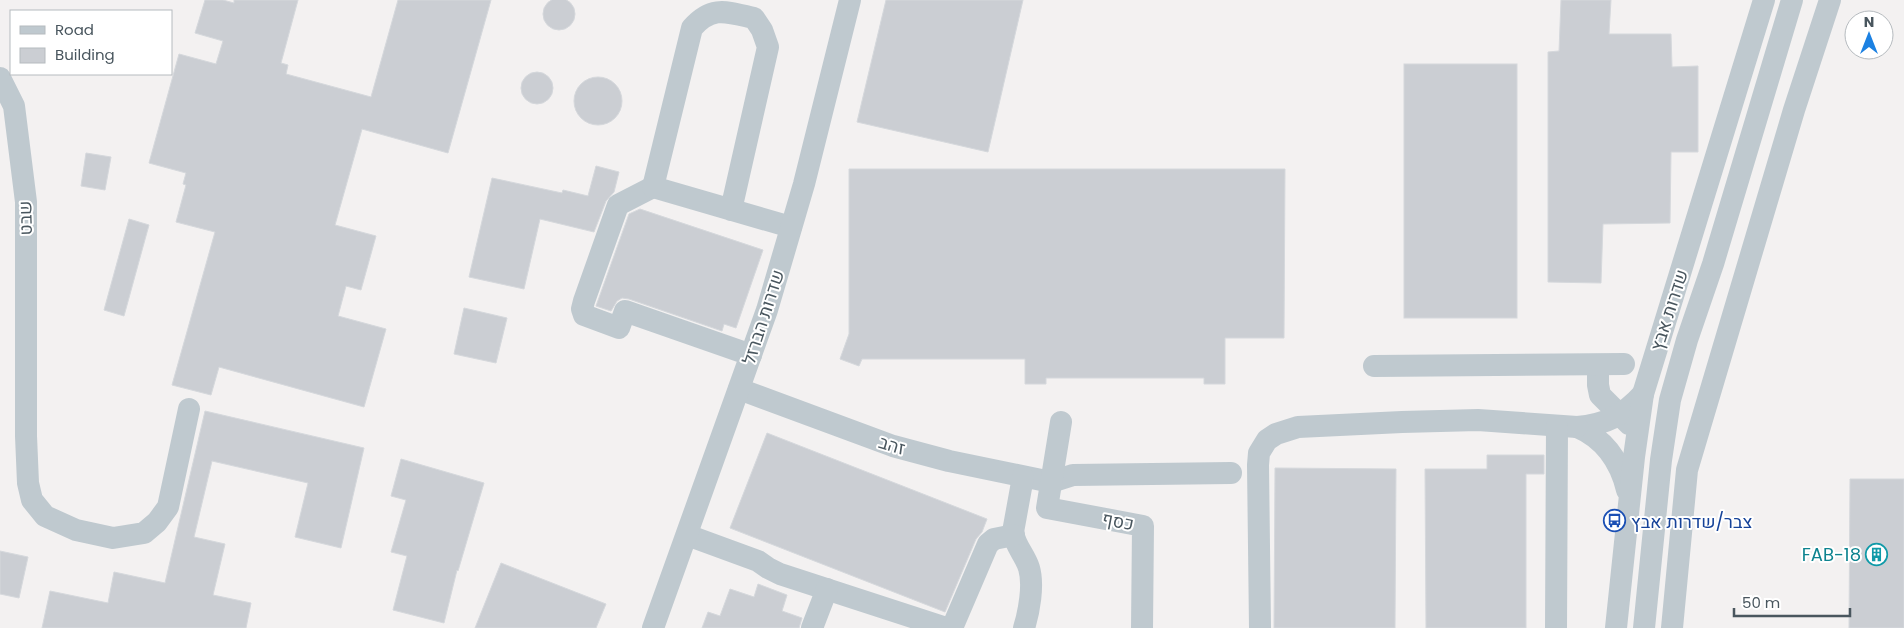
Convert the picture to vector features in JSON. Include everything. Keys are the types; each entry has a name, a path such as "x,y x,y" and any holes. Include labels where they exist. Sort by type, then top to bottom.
{"street":[{"name":"שדרות הברזל","path":"653,628 767,310 804,184 850,0"},
{"name":"שדרות אבץ","path":"1616,628 1635,445 1626,404 1764,0"},
{"name":"שדרות אבץ","path":"1644,628 1661,460 1670,400 1792,0"},
{"path":"1672,628 1687,470 1791,120 1830,0"},
{"path":"653,187 692,28 702,17 722,11 754,18 762,30 768,47 732,210"},
{"name":"שבט","path":"0,78 14,106 26,202 26,436 28,483 32,500 45,516 76,530 113,538 144,533 157,522 168,508 188,409"},
{"path":"751,355 625,311 619,328 584,315 582,309 584,301 618,205 653,187 791,227"},
{"path":"1374,366 1624,364"},
{"path":"1598,365 1598,390 1626,404"},
{"name":"זהב","path":"738,390 893,446 949,461 1051,482"},
{"path":"1260,628 1258,465 1262,446 1276,434 1287,429 1317,425 1441,421 1486,421 1567,427 1601,424 1626,404"},
{"path":"1626,404 1635,445"},
{"path":"1061,422 1051,482 1073,475 1230,473"},
{"path":"1567,427 1595,437 1616,458 1625,481 1629,499"},
{"path":"1556,628 1567,427"},
{"path":"1022,477 1014,523 1014,535 1019,552 1029,568 1030,575 1030,601 1024,628"},
{"name":"כסף","path":"1051,482 1047,508 1143,526 1142,628"},
{"path":"687,535 758,561 780,574 946,628"},
{"path":"952,628 988,544 994,539 1014,535"},
{"path":"812,628 826,589"}],"building":[{"path":"556,-1 565,0 573,8 575,14 570,25 559,30 548,25 543,14 548,3"},
{"path":"205,0 223,0 234,3 234,0 298,0 281,63 288,65 286,74 371,97 398,0 491,0 448,153 362,129 335,225 376,236 361,290 346,286 338,316 386,329 364,407 219,367 211,395 172,385 215,232 176,222 186,185 183,184 186,173 149,163 179,54 216,64 223,41 195,33"},
{"path":"886,0 1023,0 988,152 857,122"},
{"path":"1561,0 1611,0 1609,34 1671,34 1672,67 1698,66 1698,152 1671,152 1670,223 1603,224 1601,283 1548,282 1548,52 1559,51"},
{"path":"1404,64 1517,64 1517,318 1404,318"},
{"path":"537,72 543,73 548,77 552,82 552,94 548,99 543,103 537,104 531,103 526,99 522,94 521,88 522,82 526,77 531,73"},
{"path":"593,77 603,77 612,81 618,87 621,92 621,110 612,121 603,125 593,125 584,121 578,115 574,106 574,96 578,87 584,81"},
{"path":"86,153 111,157 105,190 81,186"},
{"path":"596,166 619,172 614,192 606,201 594,232 540,219 524,289 469,277 492,178 562,193 563,190 588,196"},
{"path":"849,169 1285,169 1284,338 1225,338 1225,384 1204,384 1204,378 1046,378 1046,384 1025,384 1025,359 862,359 859,366 840,359 849,334"},
{"path":"640,209 763,250 736,328 724,324 722,331 629,299 622,298 617,301 611,311 596,306 629,214"},
{"path":"129,219 149,225 124,316 104,310"},
{"path":"464,308 507,318 496,363 454,354"},
{"path":"205,411 364,448 341,548 295,537 308,483 212,461 194,537 225,544 213,595 251,603 246,628 42,628 50,591 108,603 114,572 165,583"},
{"path":"767,433 987,519 982,532 976,539 945,612 730,528"},
{"path":"1487,455 1544,455 1544,474 1526,474 1526,628 1426,628 1425,469 1487,469"},
{"path":"401,459 484,483 457,570 444,623 393,610 407,556 391,552 406,500 391,496"},
{"path":"1275,468 1396,469 1395,628 1274,628"},
{"name":"FAB-18","path":"1850,479 1904,479 1904,628 1849,628"},
{"path":"0,551 28,557 19,598 0,594"},
{"path":"501,563 606,604 596,628 475,628"},
{"path":"758,584 787,595 782,611 802,618 799,628 702,628 708,612 720,616 730,589 754,597"}],"place":[{"name":"צבר/שדרות אבץ","path":"1615,521"},
{"name":"FAB-18","path":"1877,554"}]}
